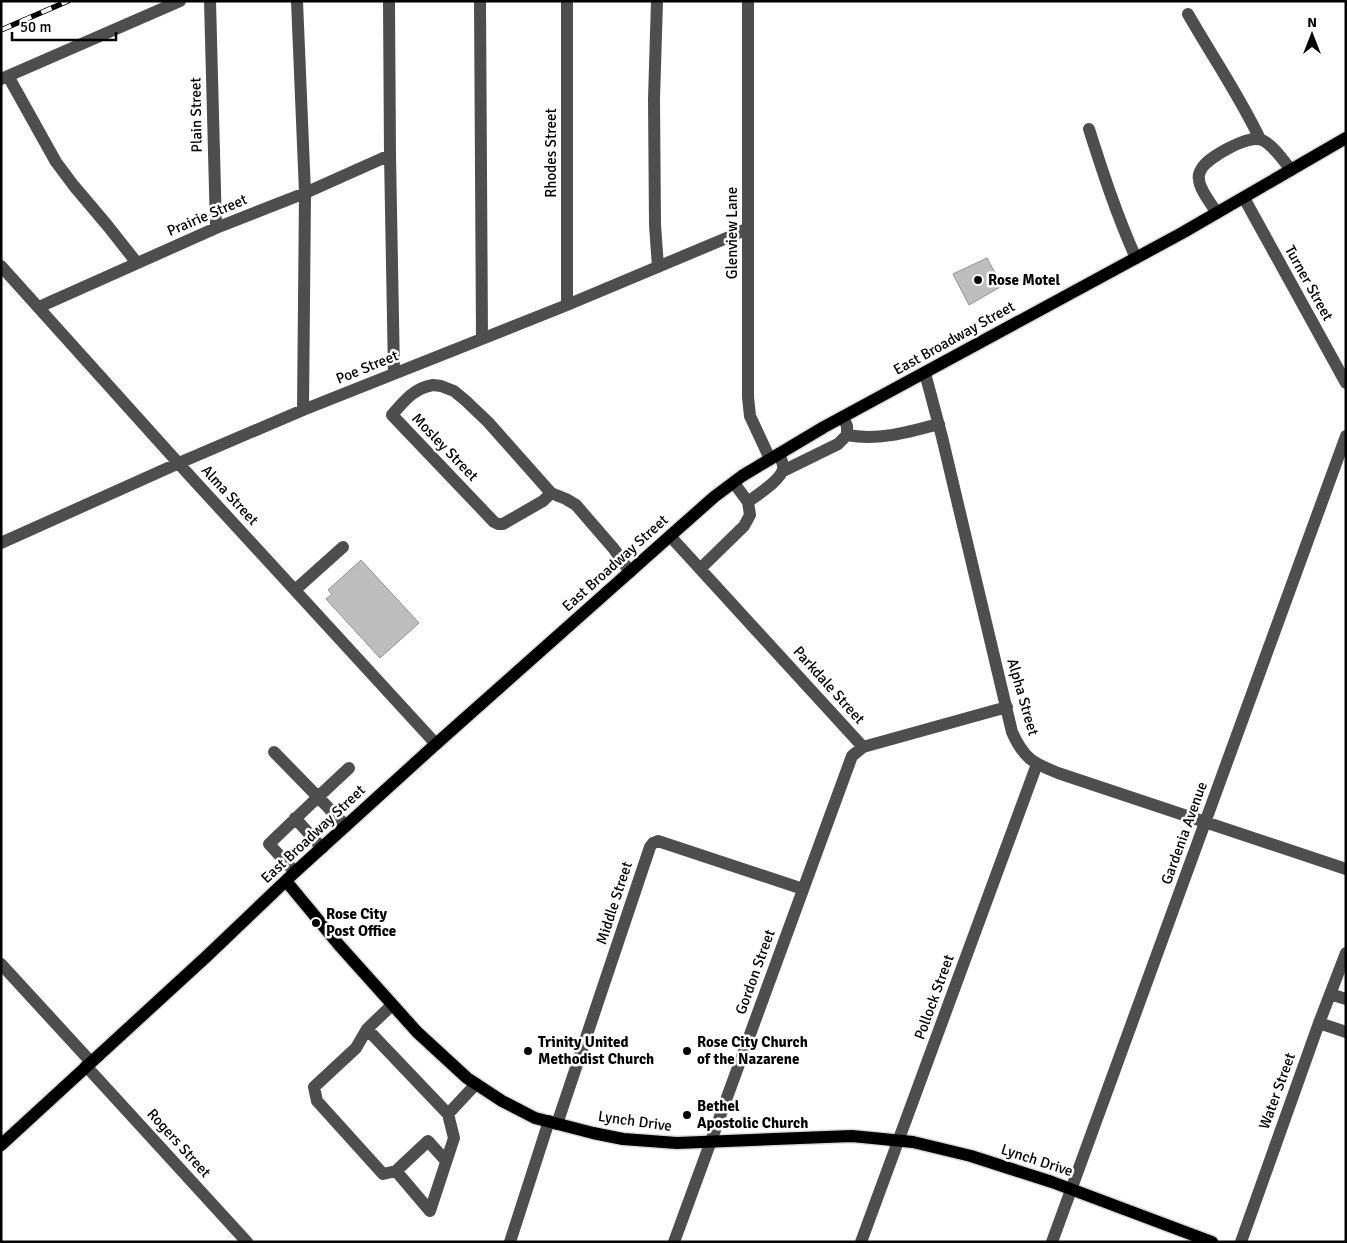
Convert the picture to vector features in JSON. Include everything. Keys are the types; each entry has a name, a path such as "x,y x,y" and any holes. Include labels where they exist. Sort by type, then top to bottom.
{"main road":[{"name":"East Broadway Street","path":"1,1145 436,744 670,536 742,476 843,417 1244,198 1346,138"},
{"name":"Lynch Drive","path":"290,877 340,945 417,1032 467,1078 502,1101 535,1118 593,1133 676,1143 852,1136 898,1140 972,1156 1052,1182 1212,1242"}],"street":[{"path":"137,264 56,162 5,77 180,1"},
{"name":"Plain Street","path":"210,1 216,228"},
{"path":"297,1 305,193 303,410"},
{"path":"389,1 394,374"},
{"path":"480,1 482,339"},
{"name":"Rhodes Street","path":"567,305 568,1"},
{"path":"657,1 654,99 655,225 658,267"},
{"name":"Glenview Lane","path":"748,1 748,396 750,416 783,471"},
{"path":"1188,14 1246,109 1260,139"},
{"path":"1089,130 1108,189 1136,258"},
{"path":"1217,213 1200,185 1198,178 1201,169 1211,160 1240,142 1254,138 1267,142 1291,170"},
{"name":"Prairie Street","path":"39,307 216,228 305,193 390,155"},
{"name":"Turner Street","path":"1244,198 1346,383"},
{"name":"Poe Street","path":"1,543 303,410 567,305 748,228"},
{"name":"Alma Street","path":"1,266 436,744"},
{"name":"Alpha Street","path":"925,373 939,424 1012,732 1016,741 1030,759 1037,764 1346,869"},
{"name":"Mosley Street","path":"551,493 543,501 526,512 503,524 498,524 392,415 407,398 427,386 441,386 454,390 488,422 551,493 576,505 600,532 630,572"},
{"path":"748,502 777,479 783,471 838,444 847,435 847,426 843,417"},
{"path":"847,435 867,438 892,435 939,424"},
{"name":"Gardenia Avenue","path":"1052,1242 1346,436"},
{"path":"700,569 744,526 750,515 748,502 734,483"},
{"name":"Parkdale Street","path":"670,536 863,747 1006,707"},
{"path":"295,590 343,547"},
{"name":"Gordon Street","path":"674,1242 852,756 863,747"},
{"path":"274,752 346,826"},
{"name":"Pollock Street","path":"861,1242 1037,764"},
{"path":"290,877 269,844 349,768"},
{"path":"295,818 322,848"},
{"name":"Middle Street","path":"510,1242 646,857 653,843 658,841 803,889"},
{"name":"Water Street","path":"1241,1242 1346,953"},
{"name":"Rogers Street","path":"1,964 247,1242"},
{"path":"1330,994 1346,999"},
{"path":"392,1005 367,1029 356,1048 314,1087 317,1101 383,1174 396,1171 428,1141 446,1161"},
{"path":"1319,1023 1346,1032"},
{"path":"367,1029 448,1114 454,1138 430,1211 396,1171"},
{"path":"448,1114 476,1084"}],"building":[{"name":"Rose Motel","path":"987,258 1002,286 969,305 953,274"},
{"path":"361,560 419,623 380,658 326,599 332,594 328,590"}],"railway":[{"path":"1,30 68,1"}],"place":[{"name":"Rose Motel","path":"978,280"},
{"name":"Rose City Post Office","path":"316,923"},
{"name":"Trinity United Methodist Church","path":"528,1051"},
{"name":"Rose City Church of the Nazarene","path":"687,1051"},
{"name":"Bethel Apostolic Church","path":"687,1115"}]}
